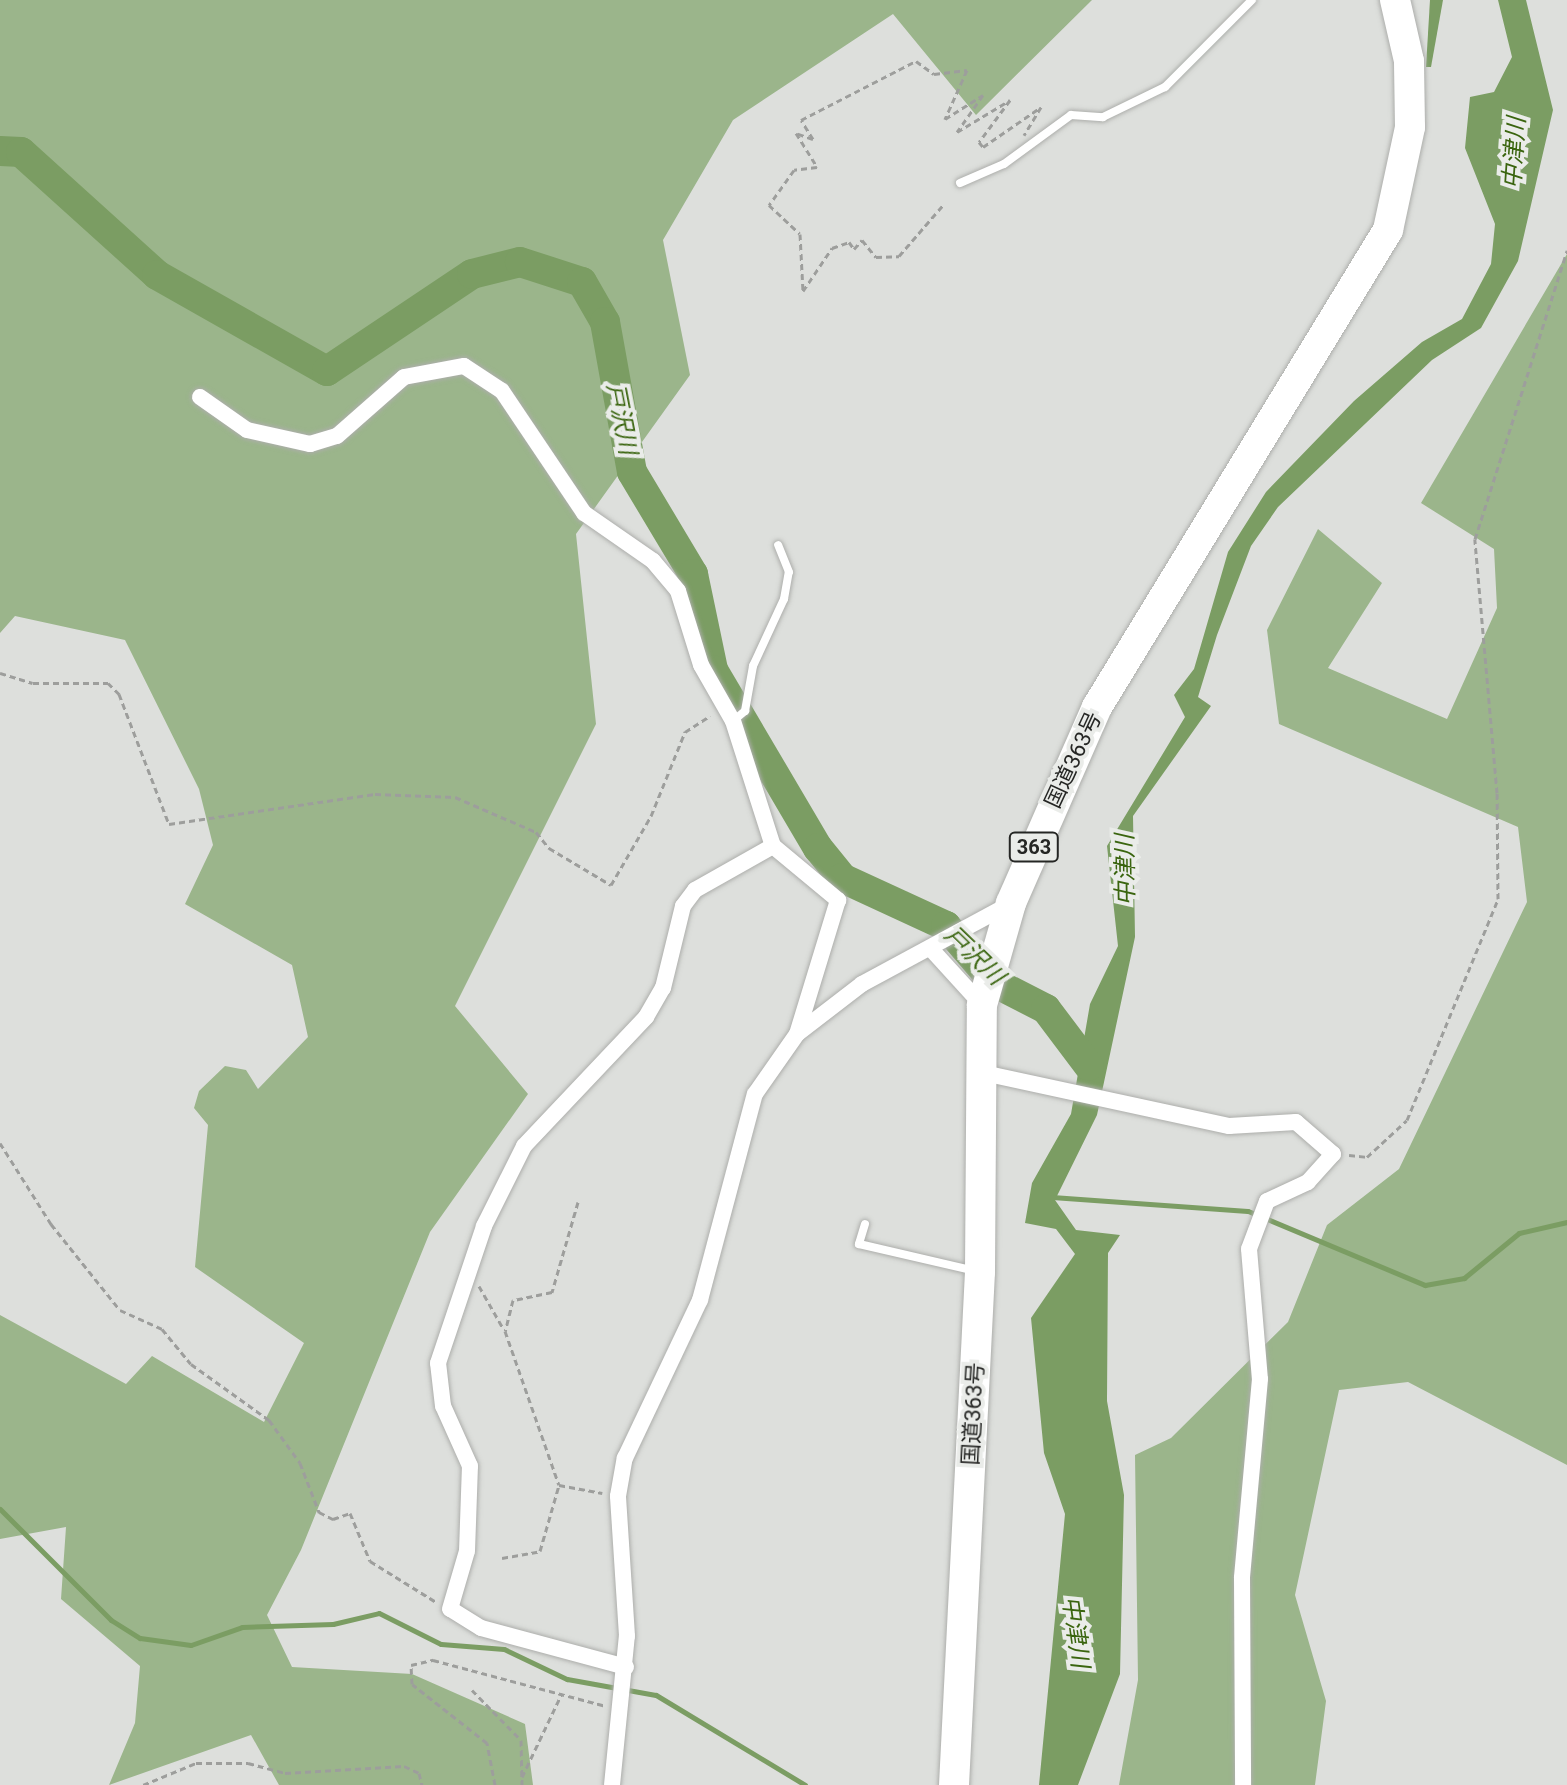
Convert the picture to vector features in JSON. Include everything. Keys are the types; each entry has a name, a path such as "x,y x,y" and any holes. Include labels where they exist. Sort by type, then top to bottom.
{"highway":[{"name":"国道363号","path":"954,1785 989,1073 982,1005 1011,903 1097,707 1388,230 1411,116 1395,0"}],"street":[{"path":"200,397 247,430 324,443 392,382 450,365 476,371 502,391 584,513 667,575 733,721 773,846 838,900 797,1034"},
{"path":"626,1667 481,1628 450,1609 467,1551 470,1466 443,1406 438,1363 467,1274 524,1146 646,1017 663,988 683,906 713,877 773,846"},
{"path":"612,1785 626,1667 618,1496 625,1458 700,1300 755,1094 797,1034 862,984 932,950 1011,903"},
{"path":"932,950 982,1005"},
{"path":"989,1073 1229,1126 1296,1122 1333,1154 1308,1182 1267,1201 1249,1249 1260,1379 1242,1578 1243,1785"}],"lane":[{"path":"960,183 1004,164 1038,134 1071,115 1103,117 1165,87 1252,0"},
{"path":"733,721 745,711 753,666 784,599 789,572 778,545"},
{"path":"865,1224 859,1244 980,1272"}],"path":[{"path":"944,204 899,256 876,257 862,240 854,249 849,242 832,248 803,291 800,234 769,205 794,170 817,167 796,133 813,139 801,120 916,61 934,74 967,70 945,119 983,95 957,132 1010,100 1005,116 979,142 983,147 1041,107 1020,135 1038,134"},
{"path":"1333,1154 1367,1157 1407,1120 1498,899 1497,793 1475,539 1567,250"},
{"path":"0,673 33,683 108,683 119,694 169,824 375,794 455,797 536,832 549,848 611,885 651,816 685,732 708,716 733,721"},
{"path":"0,1143 51,1224 120,1310 162,1329 191,1364 269,1420 300,1463 319,1512 333,1519 350,1513 370,1561 450,1609"},
{"path":"505,1331 513,1300 552,1292 578,1202"},
{"path":"467,1274 505,1331 559,1485 540,1551 502,1558"},
{"path":"559,1485 618,1496"},
{"path":"495,1785 487,1743 419,1690 406,1671 433,1660 622,1710"},
{"path":"472,1690 521,1740 522,1785"},
{"path":"522,1777 535,1764 562,1693"},
{"path":"143,1785 196,1763 248,1763 285,1773 404,1766 419,1773 422,1785"}],"shaded area":[{"path":"0,0 1092,0 976,115 893,14 733,120 663,240 690,375 576,534 596,724 455,1006 528,1094 430,1232 301,1550 267,1615 292,1667 412,1674 525,1724 533,1785 279,1785 251,1735 109,1785 135,1723 140,1666 61,1599 66,1527 0,1539 0,1315 126,1384 152,1356 264,1422 304,1343 195,1267 208,1125 194,1108 199,1091 225,1066 246,1070 258,1089 308,1037 292,965 185,904 213,845 199,789 125,640 15,616 0,633"},
{"path":"1567,254 1567,1465 1408,1382 1339,1390 1295,1595 1326,1701 1315,1785 1119,1785 1138,1680 1135,1455 1171,1438 1288,1322 1327,1225 1399,1169 1527,902 1518,827 1279,724 1267,630 1318,529 1382,583 1328,668 1447,719 1497,608 1494,549 1421,503"}],"water":[{"path":"1430,0 1443,0 1431,67 1426,67"},
{"name":"中津川","path":"1498,0 1526,0 1553,110 1518,261 1481,328 1432,360 1278,507 1251,546 1217,635 1198,697 1211,706 1133,816 1135,937 1097,1115 1055,1200 1076,1230 1120,1235 1108,1253 1107,1401 1124,1495 1120,1674 1078,1785 1039,1785 1065,1514 1044,1453 1031,1318 1075,1254 1056,1229 1025,1223 1032,1183 1071,1114 1090,1004 1118,946 1107,846 1185,717 1174,695 1194,669 1228,552 1266,492 1354,401 1422,342 1462,319 1491,264 1495,224 1465,148 1470,97 1494,92 1512,57"}],"waterway":[{"name":"戸沢川","path":"0,151 21,152 157,275 327,371 472,274 520,262 582,282 605,322 632,472 693,574 713,670 818,848 842,878 946,926 995,983 1046,1009 1089,1066"},
{"path":"1052,1197 1248,1211 1425,1285 1464,1278 1519,1233 1567,1222"},
{"path":"0,1509 111,1620 140,1638 191,1645 242,1627 333,1624 379,1613 441,1644 504,1649 567,1679 656,1695 805,1785"}]}
